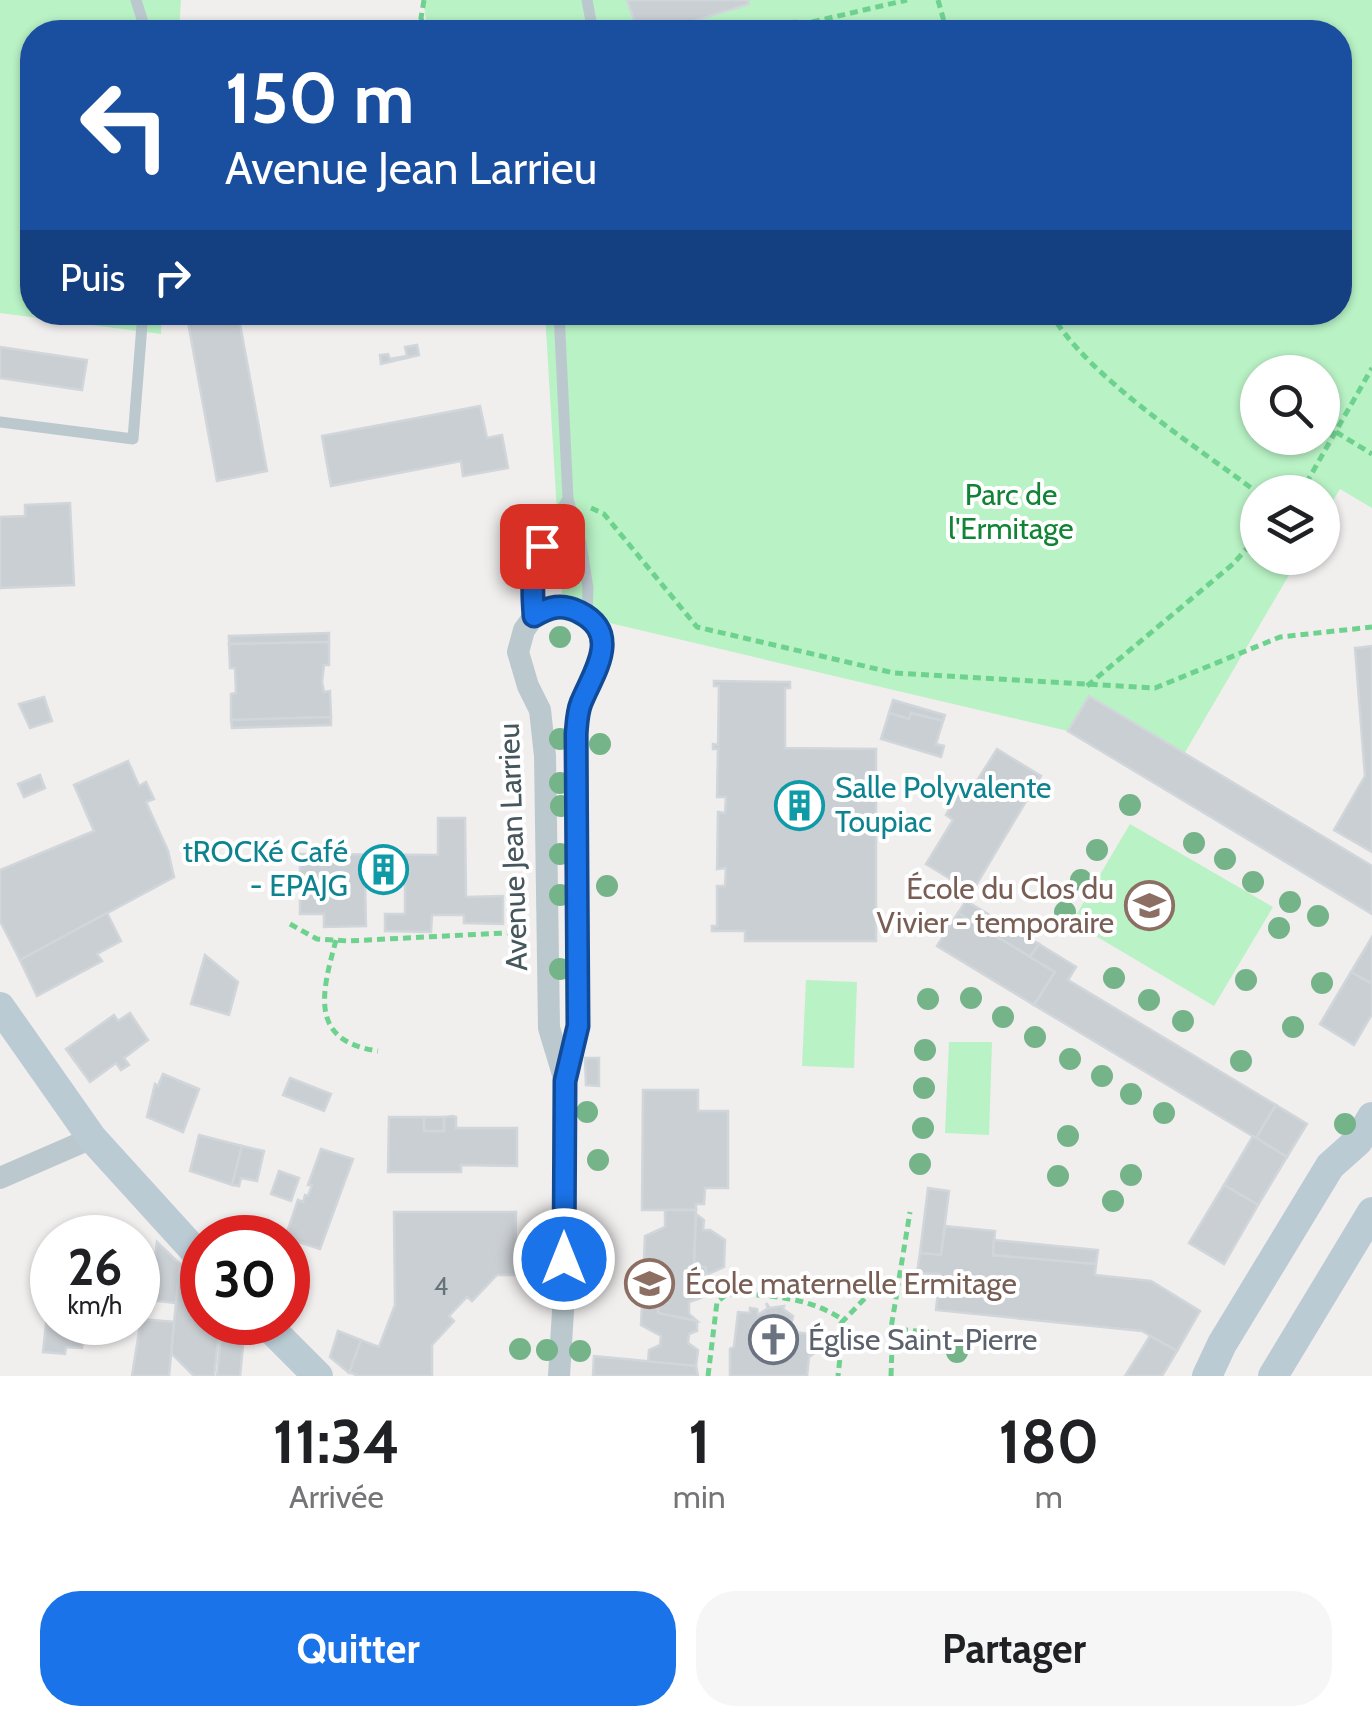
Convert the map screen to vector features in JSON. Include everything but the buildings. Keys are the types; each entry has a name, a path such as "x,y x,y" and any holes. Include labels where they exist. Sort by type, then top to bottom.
{"street":[{"path":"534,616 560,606 587,616"},
{"name":"Avenue Jean Larrieu","path":"534,616 524,630 518,652 540,710 545,756 548,1028 565,1081"},
{"name":"Avenue Jean Larrieu","path":"559,1376 564,1296 565,1081 578,1026 578,708 602,656 601,640 587,616"},
{"path":"0,1008 92,1138 180,1235"},
{"path":"1210,1375 1222,1344 1328,1170 1358,1141 1372,1117"},
{"path":"0,1178 92,1138"},
{"path":"1273,1376 1372,1212"},
{"path":"287,1345 318,1376"}],"lane":[{"path":"0,422 133,439 142,325"},
{"name":"Avenue Jean Larrieu","path":"560,325 568,498 586,574 587,616"},
{"name":"Avenue Jean Larrieu","path":"534,616 534,565 568,498"}],"path":[{"path":"821,20 907,0"},
{"path":"1057,325 1122,390 1240,479"},
{"path":"1340,425 1372,368"},
{"path":"1340,434 1372,454"},
{"path":"568,498 604,514 696,626 894,674 1155,688 1280,637 1372,627"},
{"path":"1087,686 1240,556"},
{"path":"290,924 317,938 336,940 548,931"},
{"path":"336,940 324,984 324,1012 332,1029 346,1042 378,1051"},
{"path":"891,1376 889,1340 910,1212"},
{"path":"841,1323 871,1292 898,1285"},
{"path":"708,1376 717,1302 727,1294 788,1298 840,1318 838,1376"},
{"path":"889,1340 906,1330 929,1332"}],"green space":[{"path":"0,0 181,0 180,20 20,20 20,316 0,313"},
{"name":"Parc de l'Ermitage","path":"423,0 1372,0 1372,508 1340,489 1340,475 1240,475 1240,575 1289,575 1184,754 1089,696 1068,731 563,612 546,325 1352,325 1352,20 426,20"},
{"path":"92,325 161,325 161,334"},
{"path":"1130,824 1273,907 1214,1006 1072,922"},
{"path":"806,980 857,982 854,1068 802,1066"},
{"path":"949,1042 992,1042 989,1135 945,1133"}],"place":[{"name":"Salle Polyvalente Toupiac","path":"800,805"},
{"name":"tROCKé Café - EPAJG","path":"383,869"},
{"name":"École du Clos du Vivier - temporaire","path":"1149,906"},
{"name":"École maternelle Ermitage","path":"650,1284"},
{"name":"Église Saint-Pierre","path":"773,1340"}],"route":[{"path":"542,546 531,583 534,616 560,606 587,616 601,640 602,656 578,708 576,734 578,1026 565,1081 564,1259"}]}
